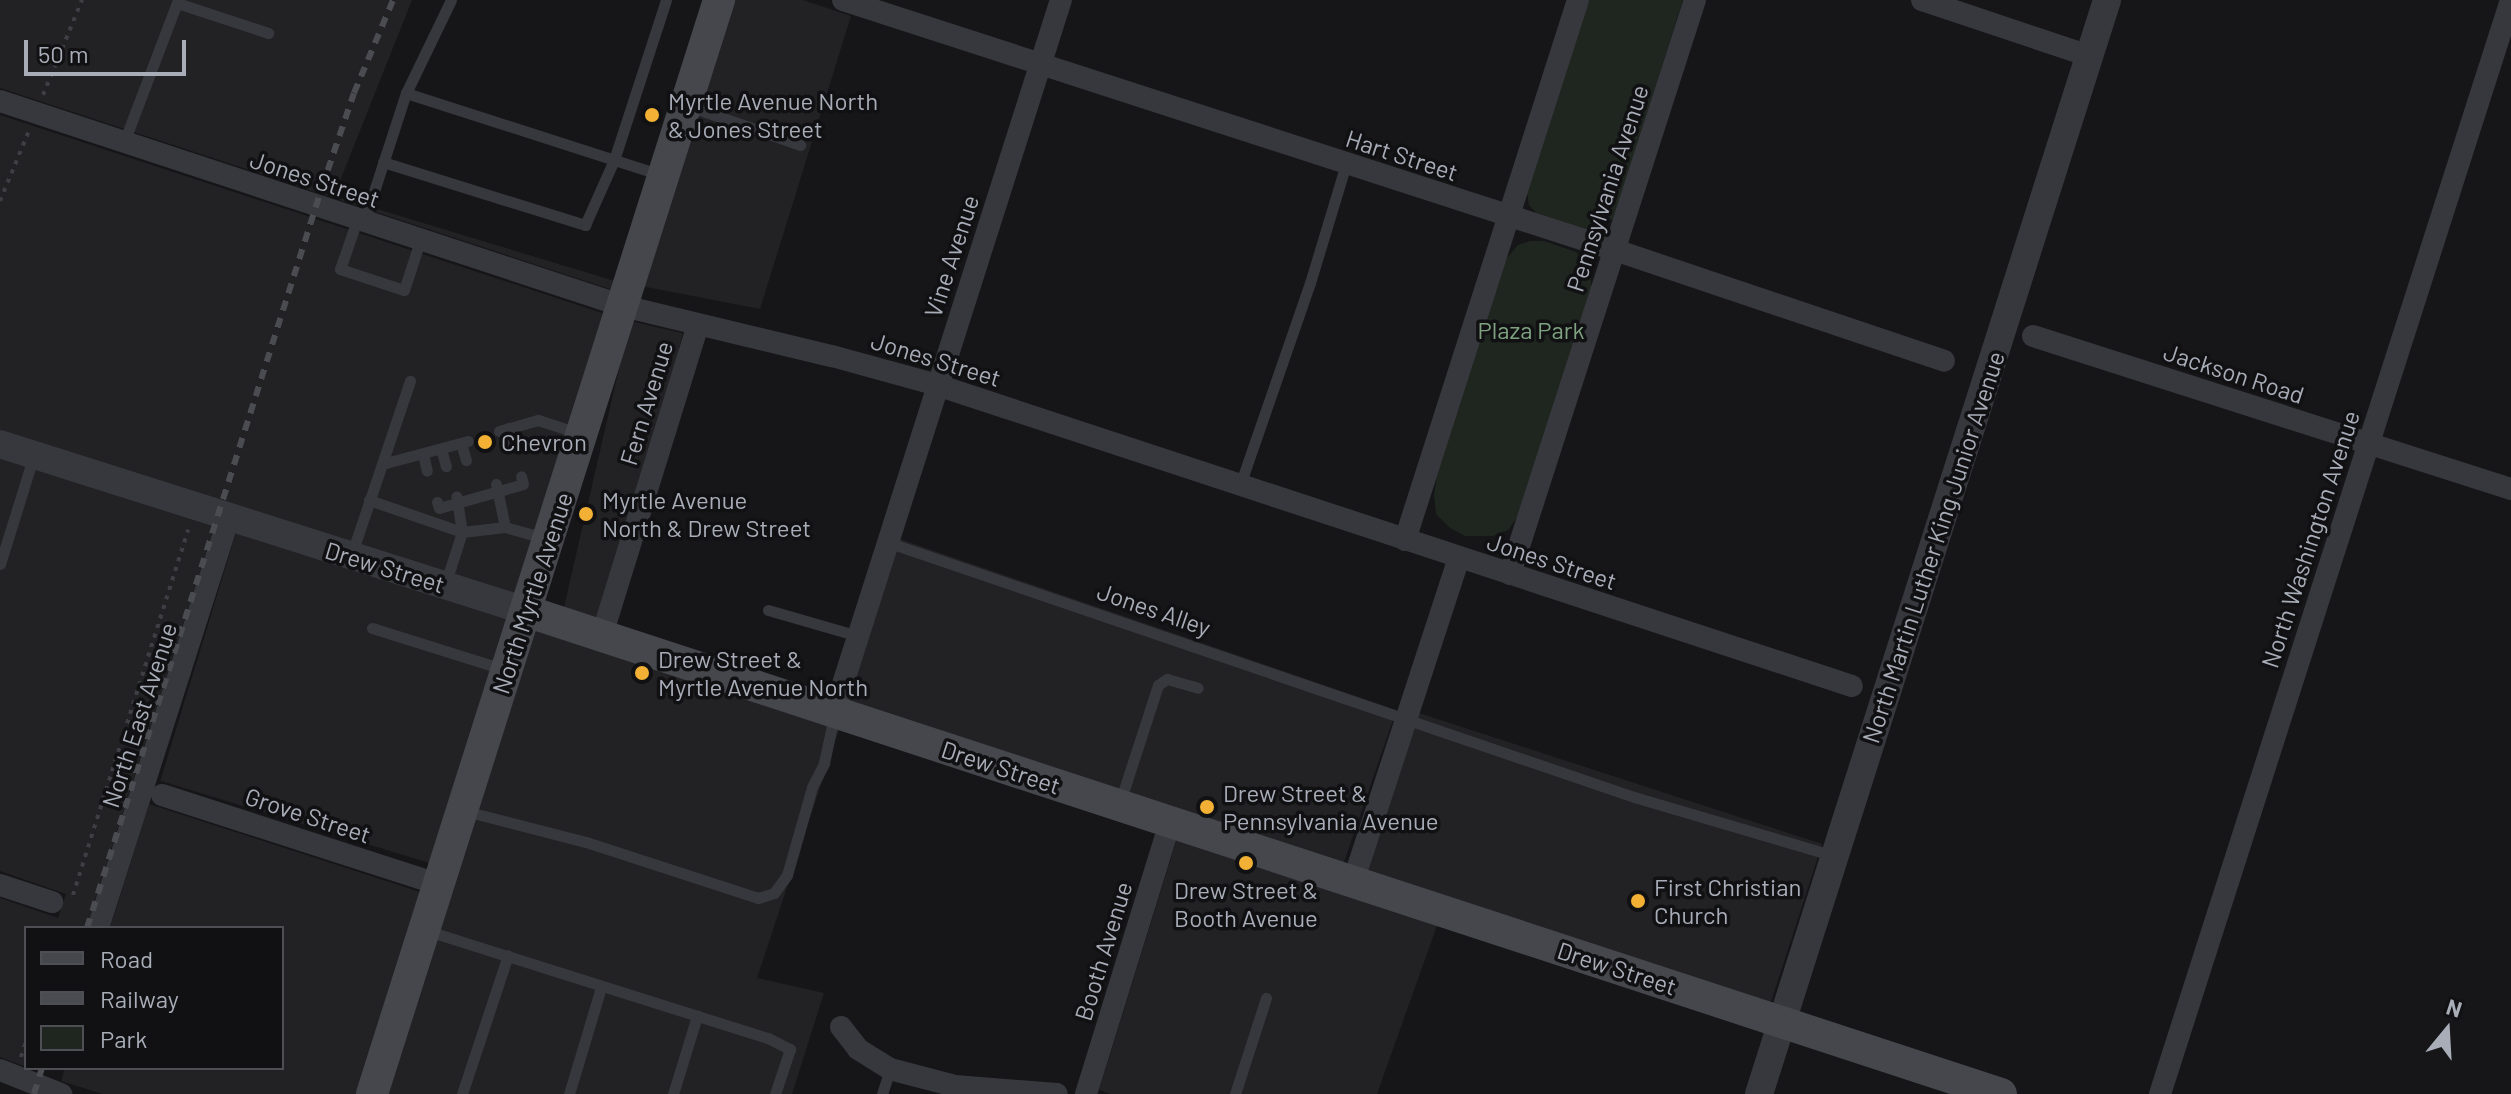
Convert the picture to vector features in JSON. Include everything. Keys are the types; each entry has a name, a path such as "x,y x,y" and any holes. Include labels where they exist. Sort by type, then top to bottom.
{"main road":[{"name":"North Myrtle Avenue","path":"372,1094 664,176 713,2"},
{"name":"Drew Street","path":"526,611 2001,1094"}],"street":[{"name":"Hart Street","path":"843,0 1615,250 1944,361"},
{"name":"Vine Avenue","path":"834,712 1061,0"},
{"path":"1405,540 1578,0"},
{"name":"Pennsylvania Avenue","path":"1510,574 1695,0"},
{"path":"1922,0 2089,56"},
{"name":"North Martin Luther King Junior Avenue","path":"1759,1094 2107,0"},
{"name":"North Washington Avenue","path":"2160,1094 2511,0"},
{"name":"Jones Street","path":"0,101 623,306 937,385 1852,686"},
{"name":"Fern Avenue","path":"602,635 698,324"},
{"name":"Jackson Road","path":"2033,336 2511,489"},
{"name":"Drew Street","path":"0,444 526,611"},
{"name":"North East Avenue","path":"99,926 229,518"},
{"path":"1353,882 1459,558"},
{"name":"Grove Street","path":"162,795 438,884"},
{"name":"Booth Avenue","path":"1086,1094 1170,823"},
{"path":"0,885 62,900"},
{"path":"841,1027 858,1049 890,1069 955,1086 1057,1094"},
{"path":"0,1070 52,1086"}],"lane":[{"path":"420,241 404,290 340,269 383,162 406,93 451,0"},
{"path":"383,162 585,225 614,160 666,0"},
{"path":"124,143 177,1 268,33"},
{"path":"406,93 664,176"},
{"path":"686,105 800,145"},
{"path":"1240,485 1310,283 1346,164"},
{"path":"351,556 410,381"},
{"path":"513,446 503,430 538,420 582,434"},
{"path":"382,464 464,442 466,460"},
{"path":"441,449 446,466"},
{"path":"423,454 427,471"},
{"path":"1,560 34,455"},
{"path":"437,502 439,508 456,499 497,487 523,484 521,476"},
{"path":"497,487 505,527"},
{"path":"445,585 462,532 456,499"},
{"path":"369,500 462,532 505,527 549,539"},
{"name":"Jones Alley","path":"887,542 1634,797 1834,856"},
{"path":"768,610 858,636"},
{"path":"372,628 507,671"},
{"path":"1119,806 1158,685 1167,679 1198,688"},
{"path":"462,810 586,842 758,898 774,893 787,875 812,787 824,763 834,712"},
{"path":"423,930 697,1016 790,1049 775,1094"},
{"path":"462,1094 502,975 514,958"},
{"path":"569,1094 601,987"},
{"path":"1235,1094 1266,998"},
{"path":"673,1094 697,1016"},
{"path":"882,1094 890,1069"}],"path":[{"path":"62,900 194,507"}],"shaded area":[{"path":"0,0 412,0 334,196 618,282 616,291 0,88"},
{"path":"731,0 803,0 851,16 760,309 641,286"},
{"path":"0,115 608,315 519,596 0,430"},
{"path":"630,321 683,333 616,622 563,609"},
{"path":"0,457 214,527 87,926 24,926 24,1066 0,1057 0,898 58,918 66,894 0,871"},
{"path":"236,533 512,617 437,865 160,781"},
{"path":"900,539 1396,710 1340,873 844,702"},
{"path":"533,627 840,727 757,978 824,993 792,1094 383,1094"},
{"path":"1419,713 1822,844 1770,1005 1367,874"},
{"path":"149,804 423,893 360,1094 103,1094 61,1081 64,1070 284,1070 284,926 111,926"},
{"path":"1177,839 1438,923 1377,1094 1111,1094 1099,1090"}],"green space":[{"path":"1589,0 1683,0 1614,218 1594,232 1536,213 1529,205 1527,193"},
{"name":"Plaza Park","path":"1544,241 1576,252 1590,265 1592,296 1519,515 1508,530 1493,536 1465,536 1450,528 1436,514 1434,495 1438,469 1504,261 1518,245"}],"railway":[{"path":"88,926 322,187 354,93 393,0"},
{"path":"34,1094 41,1070"}],"place":[{"name":"Myrtle Avenue North & Jones Street","path":"652,115"},
{"name":"Chevron","path":"485,442"},
{"name":"Myrtle Avenue North & Drew Street","path":"586,514"},
{"name":"Drew Street & Myrtle Avenue North","path":"642,673"},
{"name":"Drew Street & Pennsylvania Avenue","path":"1207,807"},
{"name":"Drew Street & Booth Avenue","path":"1246,863"},
{"name":"First Christian Church","path":"1638,901"}]}
